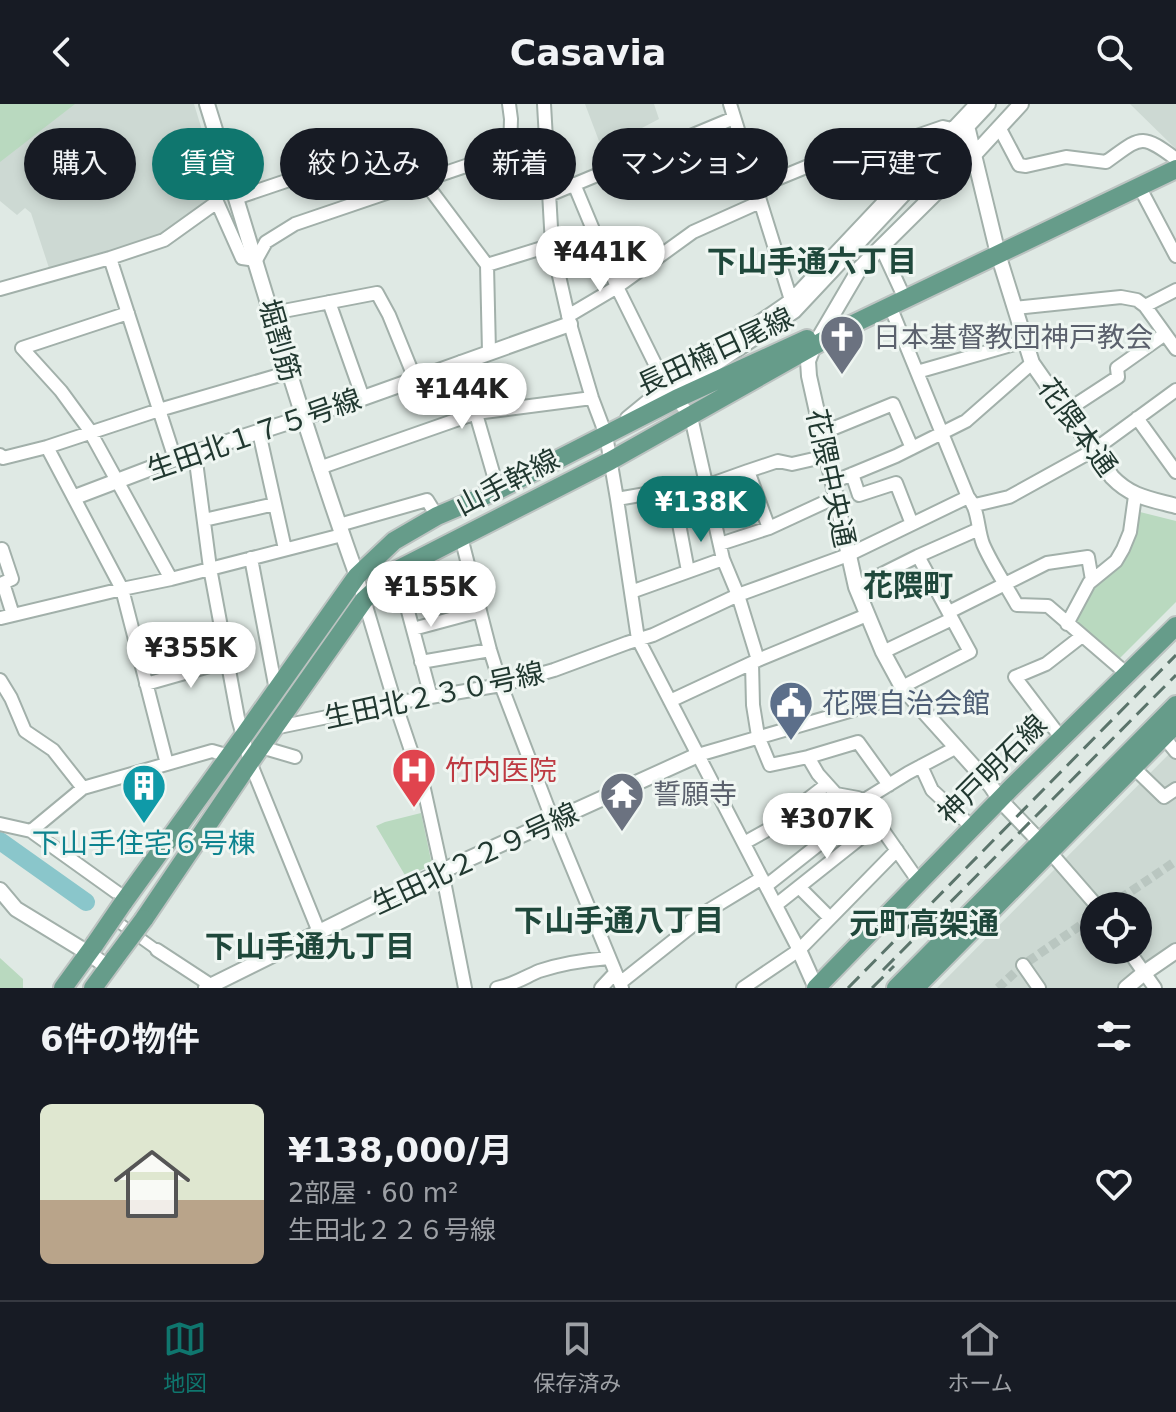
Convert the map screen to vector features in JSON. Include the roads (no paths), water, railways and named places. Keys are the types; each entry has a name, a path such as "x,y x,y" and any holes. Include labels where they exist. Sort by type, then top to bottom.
{"main road":[{"name":"長田楠日尾線","path":"813,348 851,325 1176,169"},
{"name":"長田楠日尾線","path":"606,435 671,392 824,331 851,325"},
{"name":"山手幹線","path":"93,988 364,600 397,570 610,461 813,348"},
{"name":"山手幹線","path":"63,988 357,576 394,541 437,516 498,490 606,435"},
{"name":"神戸明石線","path":"816,988 1176,626"},
{"path":"915,988 1176,705"},
{"path":"896,988 1170,730"}],"street":[{"name":"堀割筋","path":"207,104 214,128"},
{"path":"509,104 511,128"},
{"path":"544,104 545,128"},
{"path":"730,104 737,128"},
{"path":"671,392 794,311 976,104"},
{"path":"940,128 988,104"},
{"name":"山手幹線","path":"813,348 860,268 1021,104"},
{"path":"576,183 734,118"},
{"name":"花隈本通","path":"962,119 998,254 1032,363 1122,488 1135,496 1176,506"},
{"path":"999,127 1019,165 1066,157 1106,162 1133,143 1146,140 1176,159"},
{"path":"1140,188 1176,256"},
{"path":"576,189 617,287 671,392 691,417 723,559 738,595 755,661 753,705 758,736 770,765 858,742 889,785"},
{"name":"堀割筋","path":"237,200 319,468 357,576"},
{"path":"0,289 164,240 217,202 242,258 256,260 266,242 295,224 365,200"},
{"path":"438,200 487,265 489,352"},
{"path":"549,200 552,245 569,320 606,435 638,639 816,988"},
{"path":"671,392 791,300 885,200"},
{"path":"569,320 693,232 760,202 791,300"},
{"path":"487,265 552,245"},
{"path":"881,247 917,372 971,501 984,546 1017,605 1048,606 1127,674"},
{"path":"110,258 175,459"},
{"path":"1145,306 1176,290"},
{"path":"273,313 377,293 415,379"},
{"path":"1015,308 1121,297 1137,300 1145,306 1176,349"},
{"path":"329,302 363,398"},
{"path":"128,313 22,348 61,391 88,428 171,579"},
{"name":"生田北１７５号線","path":"75,497 175,459 363,398 569,320"},
{"path":"1066,411 1118,377 1117,368 1165,334"},
{"path":"917,372 1025,341"},
{"name":"花隈中央通","path":"813,348 808,361 809,376 848,555 856,587 883,652 905,690 1045,847"},
{"path":"461,362 498,490"},
{"path":"720,544 769,528 834,490 852,474 966,421 1032,363"},
{"path":"0,455 3,458 47,447 290,372"},
{"name":"生田北２３０号線","path":"274,728 501,685 653,635 738,595 848,555 912,524 971,501 1009,497 1094,450 1176,390"},
{"path":"319,468 476,413 592,398"},
{"path":"822,433 893,404 912,448"},
{"path":"1137,418 1176,472"},
{"path":"259,432 285,549"},
{"path":"47,447 122,589 167,764"},
{"path":"195,454 210,568 243,737 255,754 319,932"},
{"path":"617,499 672,487 706,486 778,461 792,464 827,456"},
{"path":"748,471 769,528"},
{"path":"852,474 859,495 896,483 912,524"},
{"path":"672,487 688,571"},
{"path":"1067,624 1088,585 1116,561 1123,549 1130,532 1135,496"},
{"path":"0,550 12,579 3,583 3,617 171,579 285,549 427,500 437,516"},
{"path":"204,520 275,504"},
{"path":"856,587 979,529"},
{"path":"461,537 501,685 619,981"},
{"path":"698,755 905,690 970,652 918,556"},
{"path":"883,652 1005,583 1047,563 1088,557 1092,580"},
{"path":"251,558 276,690"},
{"path":"631,592 723,559"},
{"path":"397,570 431,697"},
{"path":"357,576 424,789 465,988"},
{"path":"413,629 480,611"},
{"path":"670,701 755,661 867,615"},
{"path":"1062,739 1015,677 1046,664 1082,636"},
{"path":"421,662 490,650"},
{"path":"146,684 227,661"},
{"path":"0,680 25,731 53,750 83,788"},
{"path":"1170,730 1176,752"},
{"path":"601,988 619,981 693,925 691,921 764,882 889,785 957,747"},
{"path":"31,831 83,788 212,751 229,756"},
{"path":"255,754 295,757"},
{"name":"生田北２２９号線","path":"210,987 442,871 698,755"},
{"path":"808,757 826,785 836,794 858,798 919,882"},
{"path":"921,766 932,790 973,828"},
{"path":"1133,767 1164,797 1176,789"},
{"path":"744,843 769,829 826,785"},
{"path":"0,824 31,831 124,901"},
{"path":"776,905 878,824"},
{"path":"1045,847 1085,892"},
{"path":"743,988 799,950 897,850"},
{"path":"799,887 830,918"},
{"path":"0,890 16,909 92,948 111,963"},
{"path":"107,914 210,987"},
{"path":"1126,988 1176,951"},
{"path":"497,988 573,960 609,958"},
{"path":"1138,964 1155,988"},
{"path":"1023,965 1039,988"}],"waterway":[{"path":"0,841 86,902"}],"tunnel":[{"path":"1130,892 1176,861"},
{"path":"998,988 1023,965 1080,926"}],"railway":[{"path":"848,988 1176,655"},
{"path":"883,970 1176,675"},
{"path":"872,988 894,966"}],"place":[{"name":"日本基督教団神戸教会","path":"842,376"},
{"name":"花隈自治会館","path":"791,742"},
{"name":"竹内医院","path":"414,809"},
{"name":"下山手住宅６号棟","path":"144,825"},
{"name":"誓願寺","path":"622,833"}],"district":[{"name":"下山手通六丁目","path":"812,262"},
{"name":"花隈町","path":"908,586"},
{"name":"下山手通八丁目","path":"619,921"},
{"name":"元町高架通","path":"924,924"},
{"name":"下山手通九丁目","path":"310,947"}]}
